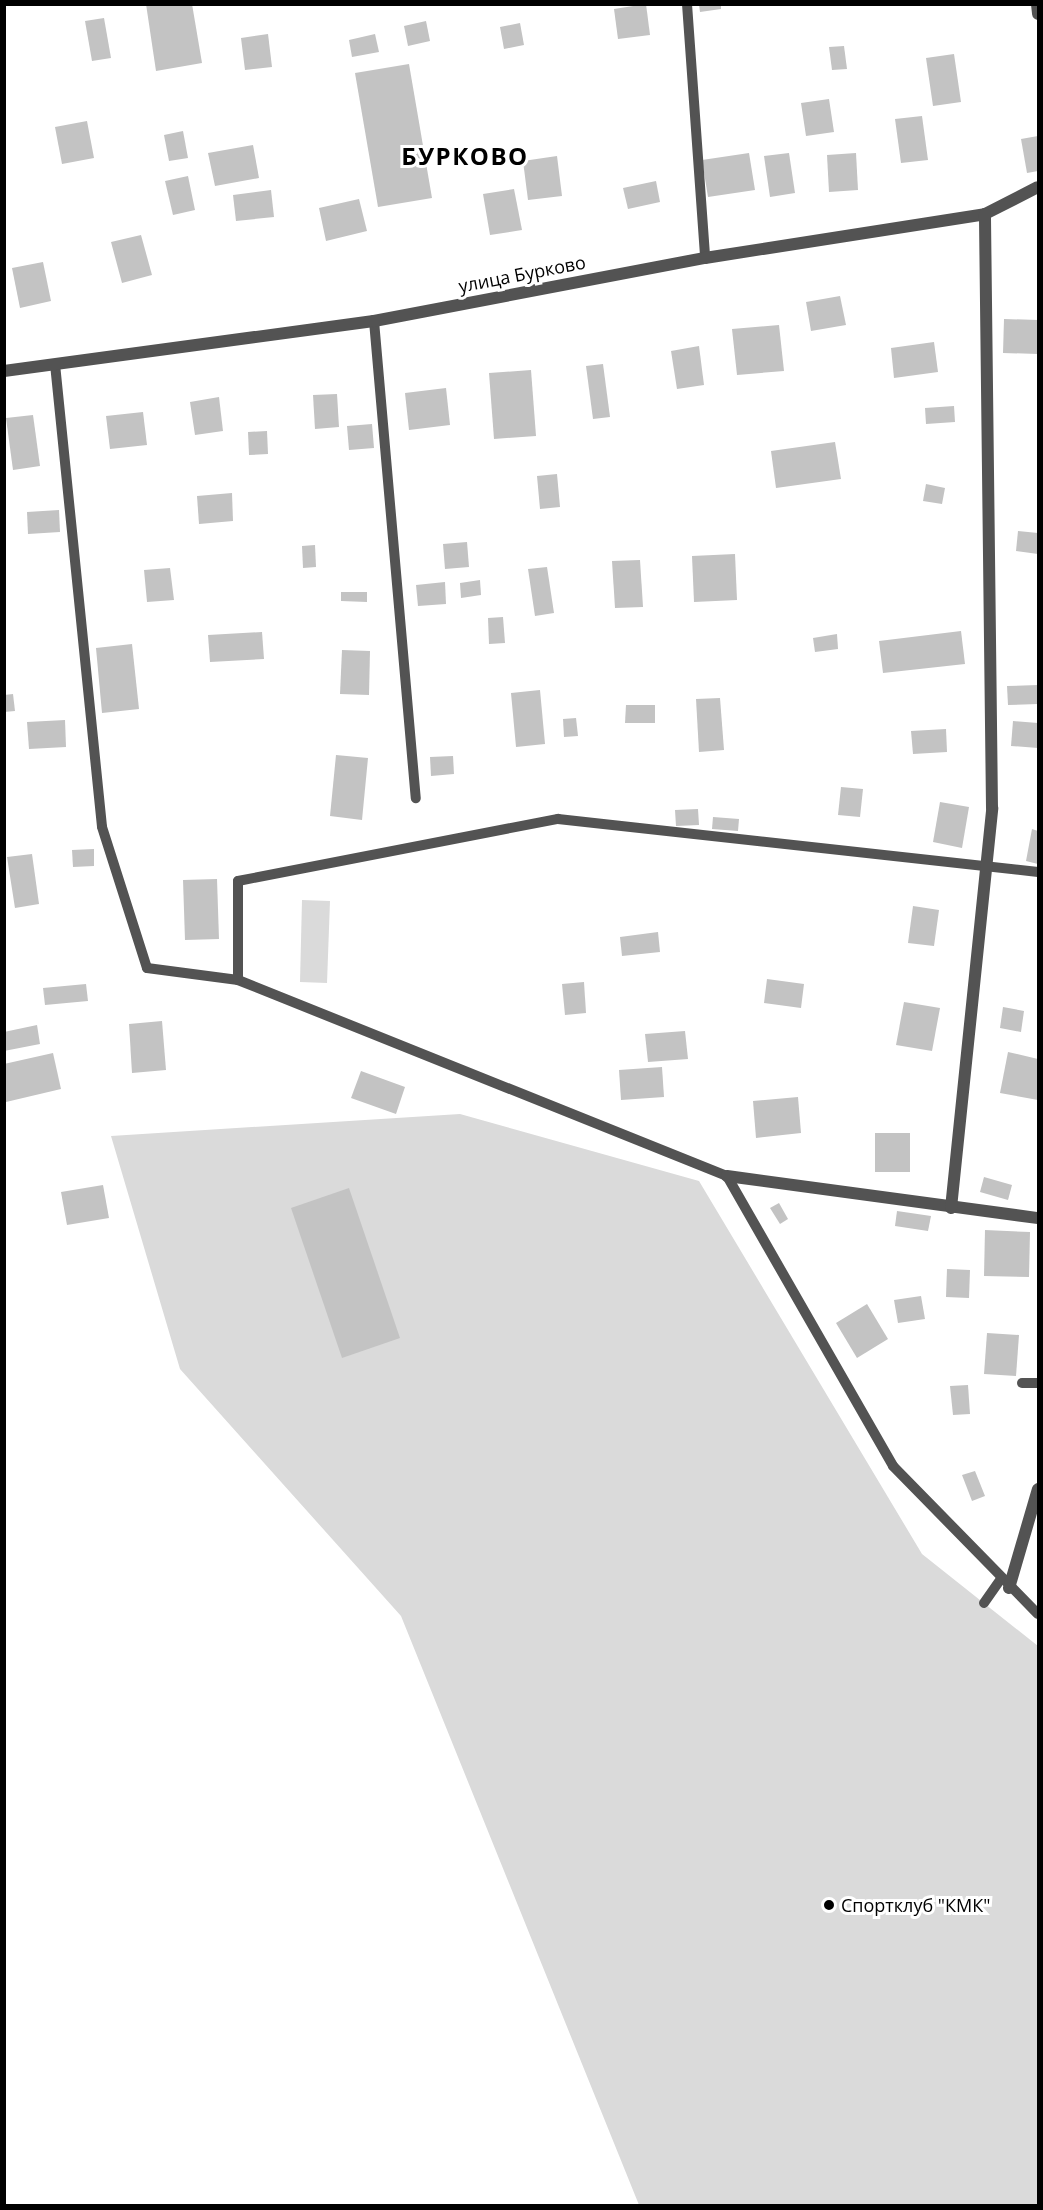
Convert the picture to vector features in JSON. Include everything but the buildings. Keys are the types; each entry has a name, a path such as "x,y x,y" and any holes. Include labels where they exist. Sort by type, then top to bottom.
{"street":[{"path":"1037,4 1038,14"},
{"name":"улица Бурково","path":"4,371 374,321 705,258 984,214 1038,187"},
{"path":"951,1208 989,862 984,214"},
{"path":"727,1176 1038,1218"},
{"path":"1005,1584 1038,1489"}],"lane":[{"path":"687,4 705,258"},
{"path":"374,321 416,798"},
{"path":"55,364 102,827 147,968 238,980 727,1176 893,1466 1005,1584 1038,1614"},
{"path":"238,980 238,880 558,819 780,846 989,862 1038,872"},
{"path":"1022,1383 1038,1383"},
{"path":"984,1603 1005,1584"}],"shaded area":[{"path":"302,900 330,901 327,983 300,982"},
{"name":"Спортклуб \"КМК\"","path":"460,1114 699,1181 922,1554 1038,1646 1038,2205 639,2205 401,1616 180,1369 111,1136"}],"place":[{"name":"Спортклуб \"КМК\"","path":"829,1905"}],"district":[{"name":"БУРКОВО","path":"465,156"}]}
